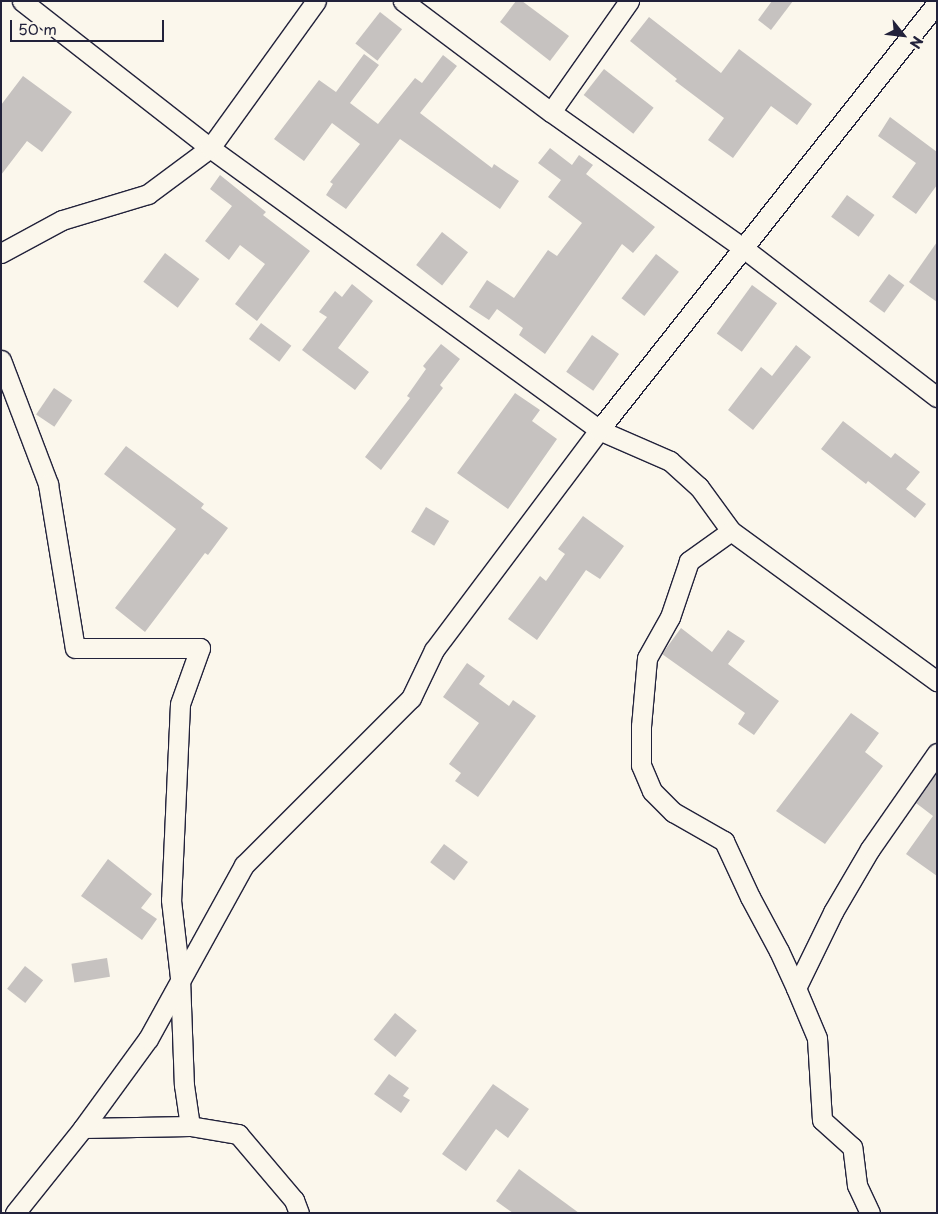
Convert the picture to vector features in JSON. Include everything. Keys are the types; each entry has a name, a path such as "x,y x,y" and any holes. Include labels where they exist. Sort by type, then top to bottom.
{"street":[{"path":"22,1 210,148 599,430 670,461 699,487 731,531 937,681"},
{"path":"1,253 62,220 148,194 210,148 316,1"},
{"path":"403,1 551,112 742,247 937,397"},
{"path":"551,112 629,1"},
{"path":"15,1213 83,1128 148,1039 244,864 411,698 434,650 599,430 937,3"},
{"path":"1,360 48,484 75,648 200,648 180,704 171,900 180,978 184,1085 190,1126"},
{"path":"731,531 689,561 670,617 646,658 641,726 641,765 652,791 674,812 724,841 750,897 779,951 817,1038 822,1120 852,1147 857,1185 870,1213"},
{"path":"796,988 833,912 870,849 937,753"},
{"path":"83,1128 190,1126 238,1134 297,1206 312,1213"}],"building":[{"path":"516,1 522,1 569,36 550,61 500,22"},
{"path":"772,1 793,1 771,30 758,20"},
{"path":"380,12 402,29 377,61 355,44"},
{"path":"649,17 721,73 739,49 812,104 797,125 771,106 733,158 708,140 724,118 675,81 677,79 630,41"},
{"path":"364,54 379,65 350,103 378,124 415,78 422,83 443,55 457,66 420,113 492,168 494,164 519,181 500,209 400,139 346,209 326,195 333,184 330,182 360,144 332,123 304,161 274,139 319,80 336,92"},
{"path":"604,69 654,108 633,134 584,95"},
{"path":"23,76 72,112 42,152 27,141 1,175 1,105"},
{"path":"890,117 937,152 937,185 916,214 892,197 916,163 878,136"},
{"path":"550,148 572,165 579,155 593,165 586,174 655,227 633,253 622,244 545,354 519,335 523,328 497,309 489,320 469,307 487,280 514,298 548,250 557,256 582,223 548,197 561,180 538,163"},
{"path":"220,175 266,212 263,215 310,251 257,321 235,304 265,264 240,245 229,260 205,241 232,206 210,189"},
{"path":"847,195 875,215 859,237 831,217"},
{"path":"442,232 468,252 442,285 416,265"},
{"path":"937,242 937,302 909,282"},
{"path":"165,253 199,279 178,308 143,282"},
{"path":"656,254 679,272 644,316 622,298"},
{"path":"889,274 904,285 884,313 869,302"},
{"path":"352,284 373,301 338,348 369,372 355,390 302,350 327,317 319,312 335,291 342,297"},
{"path":"752,285 777,303 742,352 717,334"},
{"path":"261,323 291,346 279,362 249,339"},
{"path":"592,335 619,354 593,391 566,372"},
{"path":"441,344 460,359 440,385 443,388 381,470 365,457 410,398 407,396 426,369 423,366"},
{"path":"796,345 811,357 753,430 728,410 761,367 772,376"},
{"path":"54,388 72,400 54,427 36,415"},
{"path":"515,393 540,410 532,421 557,439 508,509 457,473"},
{"path":"843,421 891,458 895,453 920,472 906,489 926,504 915,518 868,481 866,484 821,449"},
{"path":"126,446 204,504 201,508 228,528 208,555 205,553 145,632 115,608 176,529 104,474"},
{"path":"426,507 449,521 434,546 411,532"},
{"path":"583,516 624,546 600,579 586,570 537,640 508,619 540,576 546,581 565,554 558,549"},
{"path":"681,628 712,652 728,630 745,641 728,664 779,701 754,735 738,724 745,713 662,654"},
{"path":"467,663 485,676 479,684 509,706 513,700 536,716 478,797 455,781 461,773 449,764 479,723 443,697"},
{"path":"851,713 879,733 865,752 883,766 825,844 776,811"},
{"path":"937,773 937,876 906,854 933,816 916,803"},
{"path":"444,844 468,862 454,880 430,862"},
{"path":"108,859 152,894 141,908 157,919 142,940 81,896"},
{"path":"107,958 110,977 74,982 71,964"},
{"path":"25,966 43,980 25,1003 7,989"},
{"path":"395,1013 417,1031 395,1057 374,1039"},
{"path":"389,1074 409,1088 403,1096 410,1100 401,1113 374,1094"},
{"path":"493,1084 529,1109 508,1138 496,1129 466,1171 442,1154"},
{"path":"519,1169 579,1213 513,1213 496,1201"}]}
